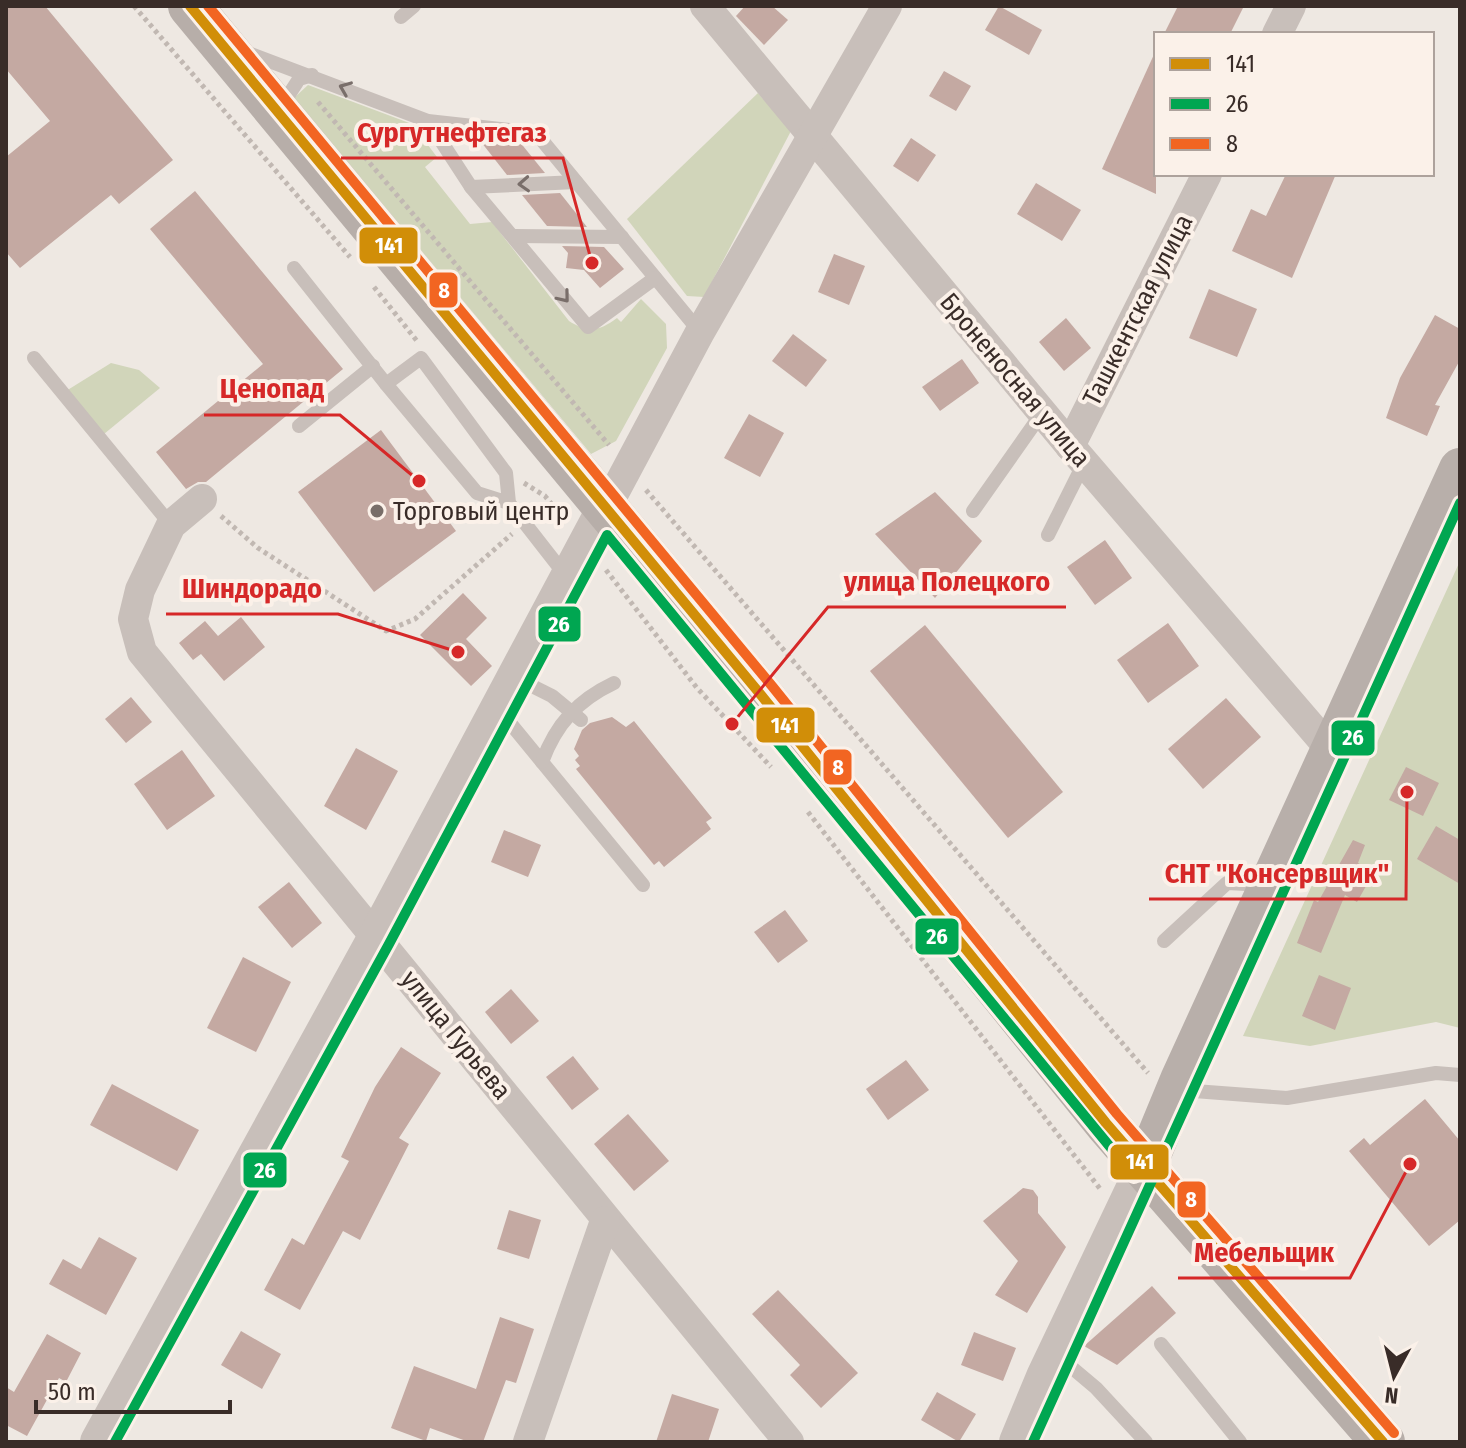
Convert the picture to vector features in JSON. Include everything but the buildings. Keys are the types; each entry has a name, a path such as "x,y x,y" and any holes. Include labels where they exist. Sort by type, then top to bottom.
{"main road":[{"path":"190,6 223,44 296,89 596,528 1383,1442"},
{"path":"1145,1167 1174,1095 1460,469"}],"street":[{"name":"Броненосная улица","path":"705,6 1077,455 1331,750"},
{"path":"99,1442 509,695 626,467 700,332 887,6"},
{"path":"1278,32 1291,6"},
{"name":"Ташкентская улица","path":"1077,455 1206,176"},
{"name":"улица Гурьева","path":"202,499 171,525 140,590 133,619 142,652 789,1442"},
{"path":"1018,1442 1145,1167"},
{"path":"528,1442 605,1221"}],"lane":[{"path":"401,17 414,6"},
{"path":"296,89 428,121 536,133 700,332"},
{"path":"428,121 471,187 588,327 655,278"},
{"path":"471,187 576,182"},
{"path":"514,236 622,237"},
{"path":"294,268 477,493 509,503"},
{"path":"34,358 171,525"},
{"path":"386,384 421,358 506,473 509,503 570,581"},
{"path":"299,426 373,366"},
{"path":"973,511 1042,413"},
{"path":"1048,535 1077,455"},
{"path":"542,762 557,728 614,683"},
{"path":"509,695 577,715"},
{"path":"509,695 542,762 643,885"},
{"path":"1164,941 1227,883 1270,885"},
{"path":"1174,1095 1287,1098 1436,1073 1460,1075"},
{"path":"1161,1344 1240,1442"},
{"path":"1056,1354 1096,1388 1146,1442"}],"path":[{"path":"134,6 355,264"},
{"path":"296,89 1174,1095"},
{"path":"365,275 424,350 421,358"},
{"path":"506,473 596,528 697,688 780,777"},
{"path":"202,499 258,548 386,631 415,619 484,562 523,523"},
{"path":"799,802 1121,1216"}],"green space":[{"path":"308,85 412,124 437,157 425,167 470,224 492,222 569,321 594,329 617,318 621,322 641,299 666,324 667,348 616,441 591,454 294,98"},
{"path":"758,93 791,131 704,297 687,296 627,219"},
{"path":"111,363 139,370 160,388 104,434 66,391"},
{"path":"1460,561 1460,1028 1436,1022 1310,1046 1243,1036"}],"transit line":[{"name":"141","path":"190,6 761,695 1106,1123 1383,1442"},
{"name":"8","path":"208,6 772,686 1117,1114 1394,1433"},
{"name":"26","path":"1033,1442 1460,503"},
{"name":"26","path":"115,1442 389,944 607,535 1134,1176"}],"place":[{"name":"Сургутнефтегаз","path":"592,263"},
{"name":"Ценопад","path":"419,481"},
{"name":"Торговый центр","path":"377,511"},
{"name":"Шиндорадо","path":"458,652"},
{"name":"улица Полецкого","path":"732,724"},
{"name":"СНТ \"Консервщик\"","path":"1407,792"},
{"name":"Мебельщик","path":"1410,1164"}]}
